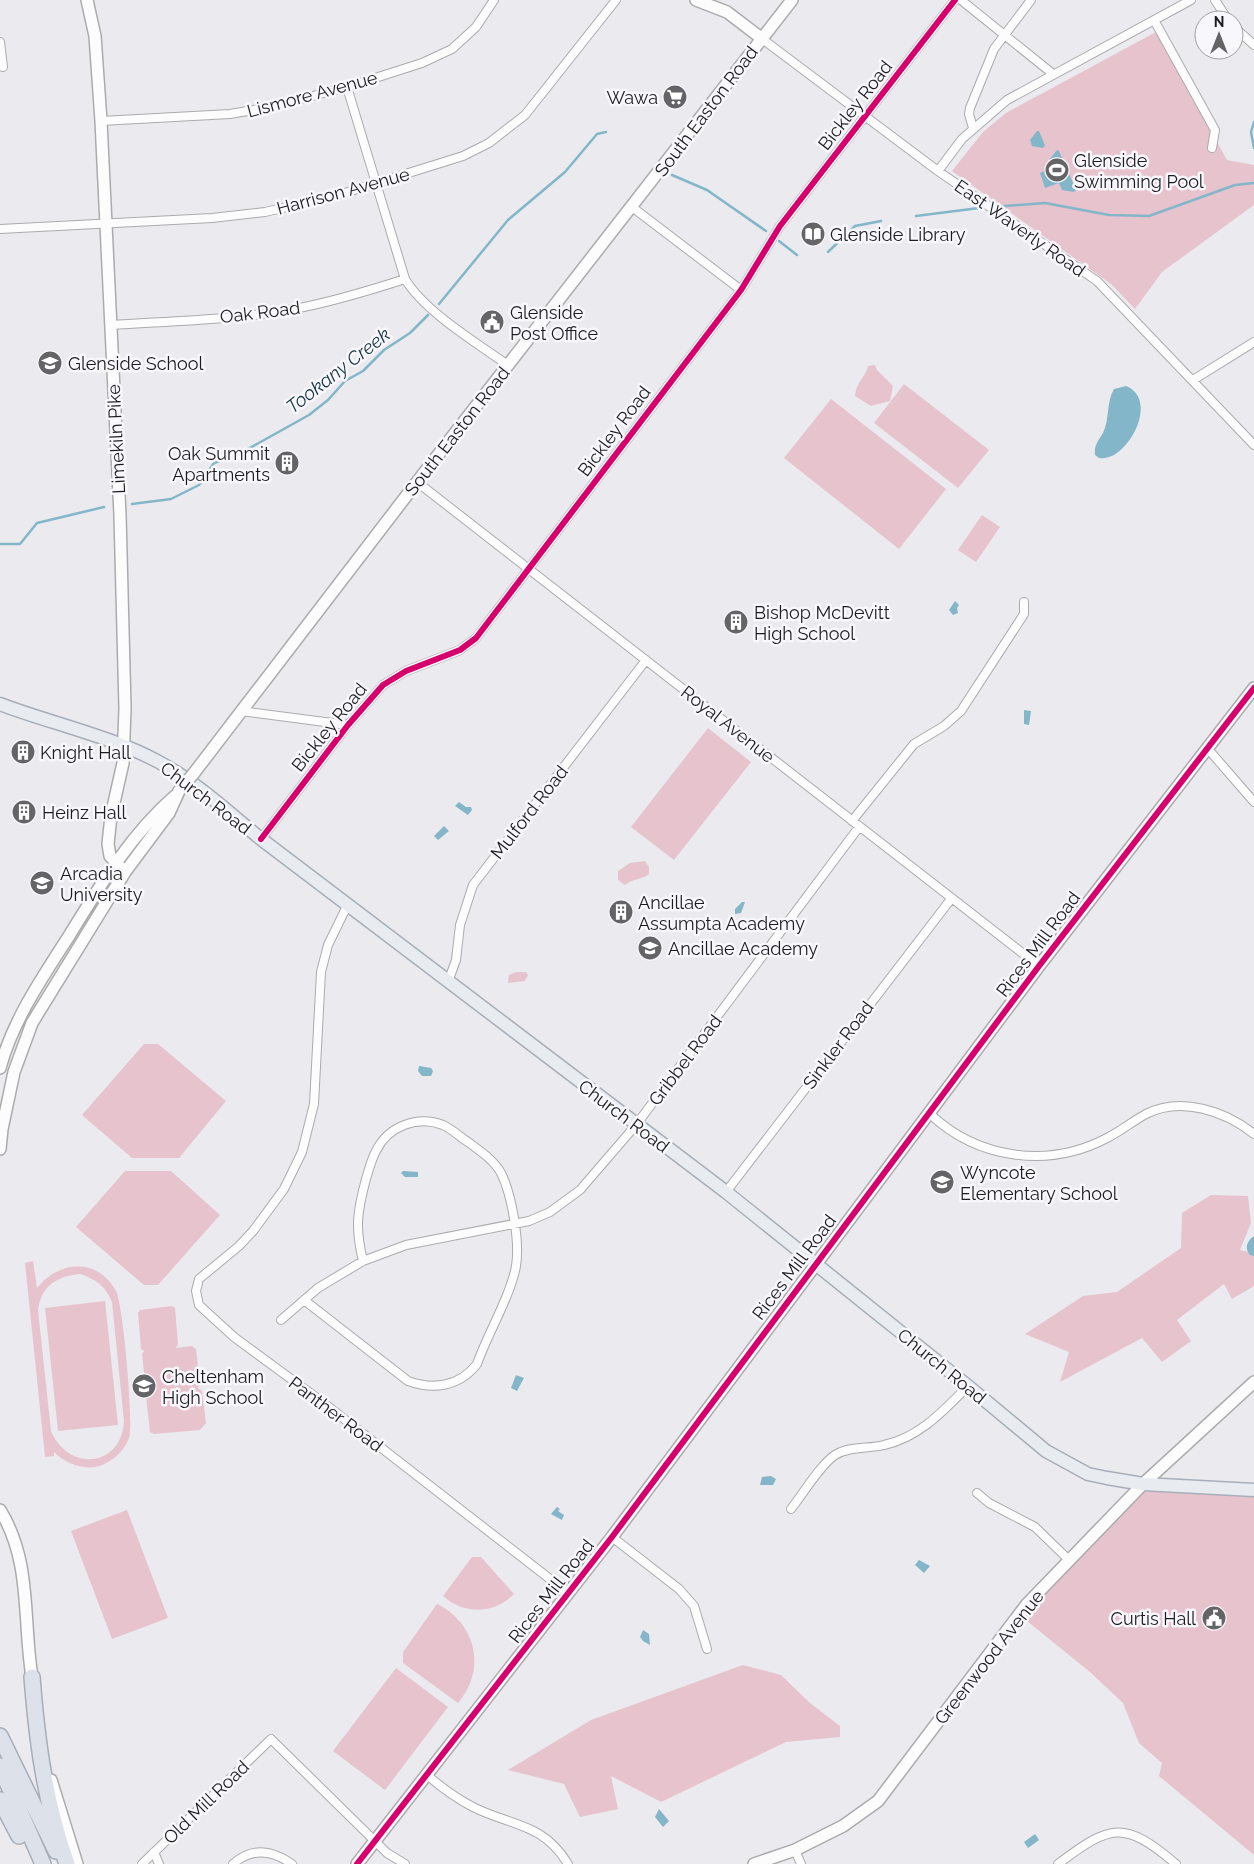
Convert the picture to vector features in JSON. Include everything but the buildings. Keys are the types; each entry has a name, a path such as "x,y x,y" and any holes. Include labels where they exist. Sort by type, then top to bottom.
{"highway":[{"path":"32,1677 39,1755 55,1825 68,1864"},
{"path":"0,1736 62,1864"},
{"path":"0,1766 43,1864"},
{"path":"0,1800 34,1864"}],"main road":[{"name":"Limekiln Pike","path":"87,0 95,36 101,121 120,515 125,747 108,835 110,856 121,868"},
{"path":"696,0 727,12 761,38"},
{"name":"South Easton Road","path":"0,1149 14,1072 32,1023 121,868 160,808 180,792 417,482 792,0"},
{"name":"Rices Mill Road","path":"356,1864 612,1537 1039,966 1254,688"},
{"name":"Church Road","path":"0,704 125,747 170,768 213,799 261,839 448,982 726,1192 1046,1451 1088,1474 1143,1484 1254,1490"},
{"name":"South Easton Road","path":"0,1068 10,1038 32,995 104,879 121,868"},
{"name":"Greenwood Avenue","path":"754,1864 795,1850 853,1820 878,1801 1027,1604 1143,1484 1254,1382"},
{"path":"0,1510 8,1523 21,1559 32,1677 47,1762 77,1864"}],"street":[{"name":"Lismore Avenue","path":"101,121 230,114 271,107 422,63 452,49 476,27 494,0"},
{"name":"Harrison Avenue","path":"0,229 212,218 265,212 300,205 376,184 463,156 504,133 535,103 616,0"},
{"name":"Bickley Road","path":"261,839 348,725 389,680 471,643 741,290 770,239 956,0"},
{"path":"961,0 1054,74"},
{"path":"973,128 969,114 989,58 1031,0"},
{"path":"938,171 962,139 1007,100 1191,0"},
{"path":"1154,20 1215,130 1212,148"},
{"path":"1244,36 1254,45"},
{"name":"East Waverly Road","path":"761,38 938,171 1102,286 1254,445"},
{"path":"0,42 3,67"},
{"path":"347,86 405,279 428,306 509,366"},
{"path":"632,207 741,290"},
{"name":"Oak Road","path":"111,326 236,317 286,310 339,300 405,279"},
{"path":"1193,380 1254,342"},
{"name":"Royal Avenue","path":"417,482 1039,966"},
{"path":"852,821 914,744 944,726 961,711 1024,614 1024,602"},
{"name":"Mulford Road","path":"448,982 456,960 460,925 474,885 646,660"},
{"path":"241,711 348,725"},
{"path":"1208,749 1254,801"},
{"name":"Gribbel Road","path":"281,1320 318,1288 363,1261 406,1245 514,1224 550,1212 570,1199 588,1182 623,1137 636,1125 859,827"},
{"name":"Sinkler Road","path":"726,1192 951,899"},
{"name":"Panther Road","path":"348,904 332,934 324,958 319,987 314,1104 302,1152 284,1189 253,1231 239,1246 204,1274 197,1285 196,1299 202,1309 234,1337 321,1401 568,1593"},
{"path":"930,1114 965,1140 989,1150 1020,1156 1081,1149 1108,1138 1146,1114 1176,1107 1213,1111 1230,1118 1254,1134"},
{"path":"304,1300 408,1381 432,1387 448,1385 467,1373 477,1364 514,1275 517,1249 514,1224 507,1189 500,1173 490,1160 445,1126 426,1122 411,1122 388,1135 373,1158 357,1215 357,1235 363,1261"},
{"path":"791,1509 833,1457 845,1451 892,1443 914,1434 943,1412 968,1386"},
{"path":"977,1492 989,1503 1035,1527 1069,1560"},
{"path":"612,1537 679,1589 694,1606 707,1649"},
{"name":"Old Mill Road","path":"142,1864 270,1739 375,1842"},
{"path":"427,1775 456,1798 474,1808 522,1824 537,1833 553,1845 568,1864"},
{"path":"1058,1864 1088,1842 1104,1834 1116,1833 1144,1838 1176,1864"},
{"path":"375,1842 394,1859 405,1864"},
{"path":"795,1850 801,1864"},
{"path":"154,1852 159,1864"},
{"path":"233,1864 248,1854 262,1852 269,1852 292,1864"}],"shaded area":[{"path":"1156,32 1227,160 1254,165 1254,205 1162,272 1135,309 1111,284 952,171 983,132 1006,113"},
{"path":"875,365 877,370 893,386 890,401 871,406 855,396 868,366"},
{"path":"904,384 989,450 958,488 874,423"},
{"path":"831,399 946,489 899,549 784,458"},
{"path":"982,515 1000,527 976,562 958,550"},
{"path":"708,728 751,762 674,860 631,827"},
{"path":"645,861 649,867 649,874 625,885 618,880 618,871 630,863"},
{"path":"516,972 526,972 528,975 525,981 508,983 509,975"},
{"path":"144,1044 158,1044 226,1101 179,1158 132,1158 82,1115"},
{"path":"125,1171 171,1171 220,1215 158,1285 144,1285 76,1227"},
{"path":"1211,1195 1248,1196 1251,1223 1240,1250 1254,1253 1254,1286 1232,1299 1224,1284 1177,1320 1191,1341 1162,1362 1142,1338 1060,1382 1069,1352 1025,1334 1083,1296 1117,1292 1181,1248 1182,1213"},
{"path":"33,1261 37,1288 56,1272 66,1268 78,1267 89,1268 99,1272 116,1291 125,1340 130,1428 129,1438 124,1448 111,1460 101,1465 95,1467 78,1466 68,1462 54,1452 54,1456 45,1457 25,1263","holes":["80,1274 96,1281 112,1302 124,1421 121,1436 114,1448 105,1455 93,1459 81,1458 70,1454 59,1445 51,1431 38,1310 43,1295 57,1280 72,1275"]},
{"path":"105,1301 118,1425 58,1431 45,1308"},
{"path":"172,1306 175,1308 178,1344 176,1348 192,1346 196,1349 200,1384 198,1388 202,1391 206,1423 200,1430 154,1434 150,1432 146,1396 149,1393 146,1391 142,1354 144,1351 141,1349 138,1313 140,1310"},
{"path":"237,1373 243,1379 237,1385 231,1379"},
{"path":"1149,1491 1254,1496 1254,1855 1159,1776 1162,1763 1139,1743 1123,1703 1090,1672 1022,1617 1141,1493"},
{"path":"127,1510 168,1618 112,1639 71,1531"},
{"path":"472,1557 481,1557 514,1594 506,1601 479,1610 460,1607 443,1596"},
{"path":"437,1604 450,1612 461,1623 473,1648 472,1676 467,1690 458,1703 403,1663 403,1652"},
{"path":"743,1665 781,1675 810,1703 840,1726 840,1737 786,1742 661,1802 611,1776 618,1809 580,1817 564,1784 508,1770 591,1720"},
{"path":"396,1668 448,1707 385,1790 333,1751"}],"water":[{"path":"1039,131 1045,145 1043,148 1032,146 1030,140"},
{"name":"Glenside Swimming Pool","path":"1057,150 1076,190 1074,192 1062,190 1059,183 1045,188 1040,173 1052,167 1049,160"},
{"path":"1126,386 1136,393 1140,404 1140,416 1136,429 1120,451 1109,457 1099,458 1095,455 1095,448 1107,422 1110,399 1114,389"},
{"path":"955,601 959,605 957,608 958,613 953,615 949,610"},
{"path":"1024,710 1031,711 1029,725 1024,724"},
{"path":"459,802 466,807 471,807 472,810 468,815 455,806"},
{"path":"444,826 449,831 438,840 434,836"},
{"path":"742,902 745,902 741,913 735,914 735,909"},
{"path":"419,1066 431,1068 433,1071 431,1076 422,1076 418,1071"},
{"path":"403,1171 418,1172 418,1177 405,1177 401,1173"},
{"path":"1254,1236 1254,1256 1250,1255 1247,1247 1248,1242"},
{"path":"516,1375 524,1378 517,1391 511,1388"},
{"path":"771,1476 776,1479 773,1485 760,1485 762,1477"},
{"path":"557,1507 560,1509 558,1511 564,1515 562,1520 551,1514"},
{"path":"919,1560 930,1566 924,1573 915,1565"},
{"path":"643,1630 649,1634 650,1645 640,1637"},
{"path":"659,1809 669,1821 663,1827 655,1817"},
{"path":"1035,1834 1039,1840 1028,1848 1024,1842"}],"waterway":[{"path":"1254,122 1251,132 1254,148"},
{"name":"Tookany Creek","path":"439,304 508,220 565,172 597,134 606,132"},
{"name":"Tookany Creek","path":"672,175 707,190 766,231"},
{"name":"Tookany Creek","path":"992,207 1045,203 1109,215 1149,216 1235,185 1254,183"},
{"name":"Tookany Creek","path":"916,216 987,207"},
{"name":"Tookany Creek","path":"828,252 855,226 881,221"},
{"name":"Tookany Creek","path":"779,241 797,255"},
{"name":"Tookany Creek","path":"132,504 171,499 199,485 214,463 239,454 309,415 328,400 345,381 363,371 384,350 410,333 428,315"},
{"name":"Tookany Creek","path":"0,544 20,544 37,523 104,507"}],"cycle path":[{"path":"261,839 348,725 383,685 406,671 460,650 476,638 741,290 780,226 955,0"},
{"path":"357,1864 612,1537 1039,966 1254,688"}],"place":[{"name":"Wawa","path":"675,97"},
{"name":"Glenside Swimming Pool","path":"1057,170"},
{"name":"Glenside Library","path":"813,234"},
{"name":"Glenside Post Office","path":"492,322"},
{"name":"Glenside School","path":"50,363"},
{"name":"Oak Summit Apartments","path":"287,463"},
{"name":"Bishop McDevitt High School","path":"736,622"},
{"name":"Knight Hall","path":"23,752"},
{"name":"Heinz Hall","path":"24,812"},
{"name":"Arcadia University","path":"42,883"},
{"name":"Ancillae Assumpta Academy","path":"621,912"},
{"name":"Ancillae Academy","path":"650,948"},
{"name":"Wyncote Elementary School","path":"942,1182"},
{"name":"Cheltenham High School","path":"144,1386"},
{"name":"Curtis Hall","path":"1214,1618"}]}
